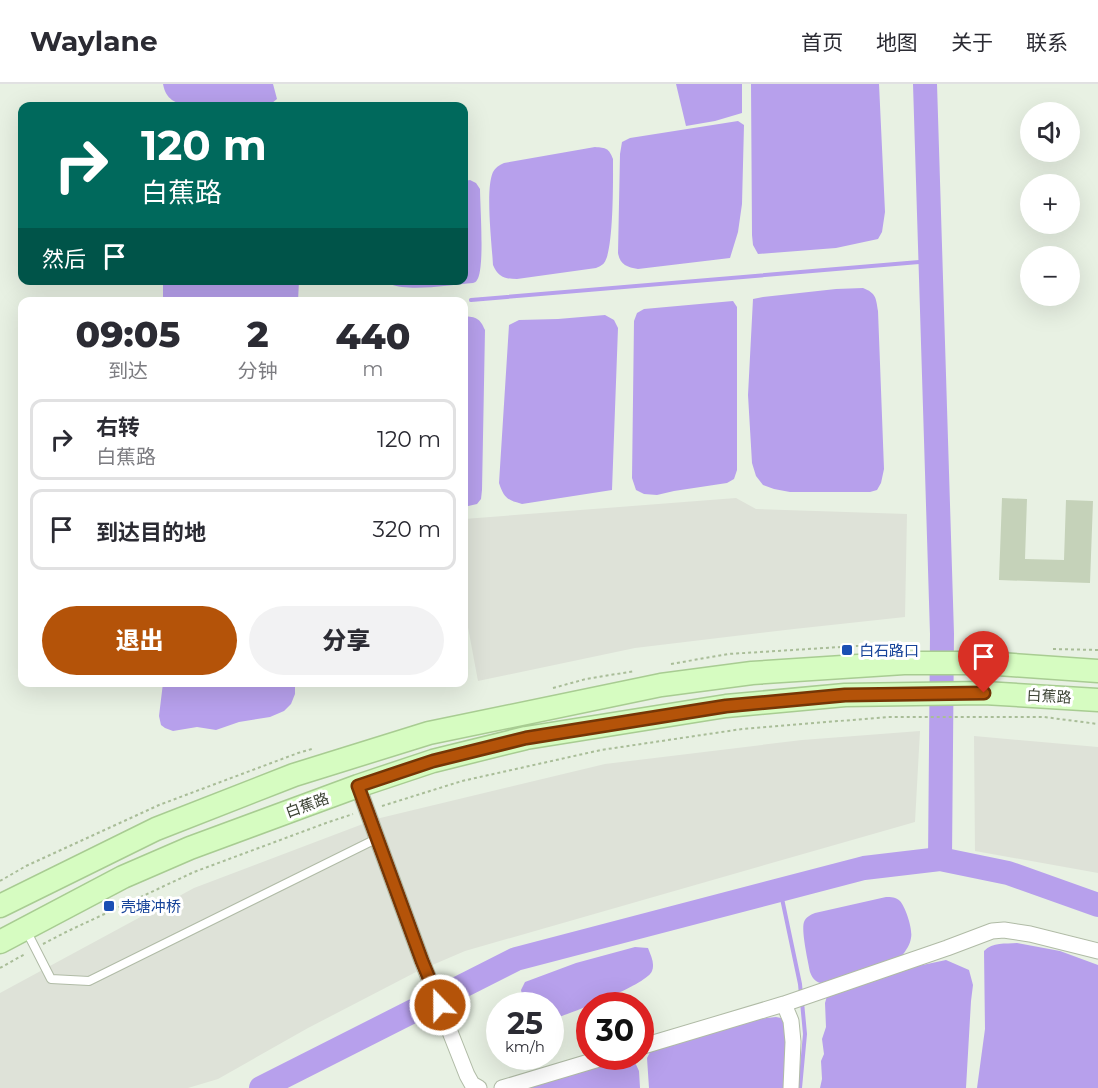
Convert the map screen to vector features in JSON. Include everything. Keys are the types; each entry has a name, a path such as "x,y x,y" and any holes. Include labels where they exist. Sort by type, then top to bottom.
{"main road":[{"name":"白蕉路","path":"0,906 156,829 294,775 429,733 661,685 752,673 904,663 984,663 1098,671"},
{"name":"白蕉路","path":"0,942 123,877 180,852 358,786 433,761 526,738 726,706 845,695 984,693 1098,700"}],"street":[{"path":"358,786 422,961 467,1075 472,1084 479,1088"},
{"path":"654,1043 789,1002 992,931 1024,933 1098,951"},
{"path":"789,1002 793,1042 791,1088"},
{"path":"502,1088 576,1066"}],"lane":[{"path":"25,928 51,979 89,981 378,838"}],"path":[{"path":"382,805 462,781 600,750 742,729 888,717 1044,717 1098,724"},
{"path":"39,946 194,872 360,812"},
{"path":"0,968 30,951"}],"shaded area":[{"path":"163,84 273,84 277,99 273,102 176,102 166,94"},
{"path":"676,84 742,84 742,113 686,126"},
{"path":"751,84 879,84 885,212 882,232 878,239 836,248 758,254 753,245 752,235"},
{"path":"738,121 744,125 742,204 738,232 730,258 638,269 625,265 618,253 622,142 630,138"},
{"path":"595,147 607,149 613,159 610,244 604,264 596,268 517,279 500,275 493,265 490,217 489,191 494,171 504,163"},
{"path":"468,180 476,183 480,189 481,264 476,281 468,283"},
{"path":"163,285 299,285 298,297 163,297"},
{"path":"394,285 452,285 419,288"},
{"path":"863,288 875,296 878,311 884,469 881,483 877,490 870,492 790,492 763,485 756,476 752,463 748,395 753,299"},
{"path":"733,301 737,307 737,470 734,479 727,483 657,495 644,494 636,490 632,478 634,321 637,313 644,309"},
{"path":"605,315 614,320 618,328 612,490 522,504 509,500 499,483 509,325 519,320"},
{"path":"468,316 477,319 485,330 482,490 481,499 477,504 468,506"},
{"path":"736,498 756,509 907,514 905,617 635,648 478,681 468,627 468,519"},
{"path":"162,687 295,687 291,704 284,711 270,717 239,722 216,730 197,727 173,731 161,725 159,716"},
{"path":"920,731 915,822 465,951 416,972 308,1028 218,1079 188,1088 0,1088 0,993 194,888 376,819 605,764 802,740"},
{"path":"974,736 1098,747 1098,873 975,851"},
{"path":"886,897 900,901 905,909 911,930 909,945 902,956 824,984 815,980 810,972 805,946 803,926 806,919 815,913"},
{"path":"1017,943 1060,951 1098,965 1098,1088 977,1088 985,1029 984,951 995,945"},
{"path":"635,947 648,948 653,968 647,977 620,992 576,992 576,1011 564,1015 564,992 521,992 525,982 576,963"},
{"path":"946,960 969,970 973,985 966,1088 820,1088 827,996 899,970"},
{"path":"781,1018 784,1026 787,1052 783,1088 649,1088 648,1070 654,1070 654,1047 758,1019"},
{"path":"577,1070 639,1071 640,1088 517,1088"}],"building":[{"path":"1002,498 1027,499 1025,559 1064,560 1066,500 1093,501 1090,583 999,580"}],"waterway":[{"path":"925,84 942,634 940,859"},
{"path":"471,300 931,261"},
{"path":"261,1088 516,959 864,868 940,859 1008,873 1098,905"},
{"path":"780,889 801,995"},
{"path":"800,1088 805,1034 802,1002"}],"place":[{"name":"白石路口","path":"847,650"},
{"name":"壳塘冲桥","path":"109,906"}],"route":[{"path":"440,1005 358,786 433,761 526,738 726,706 845,695 984,693"}]}
